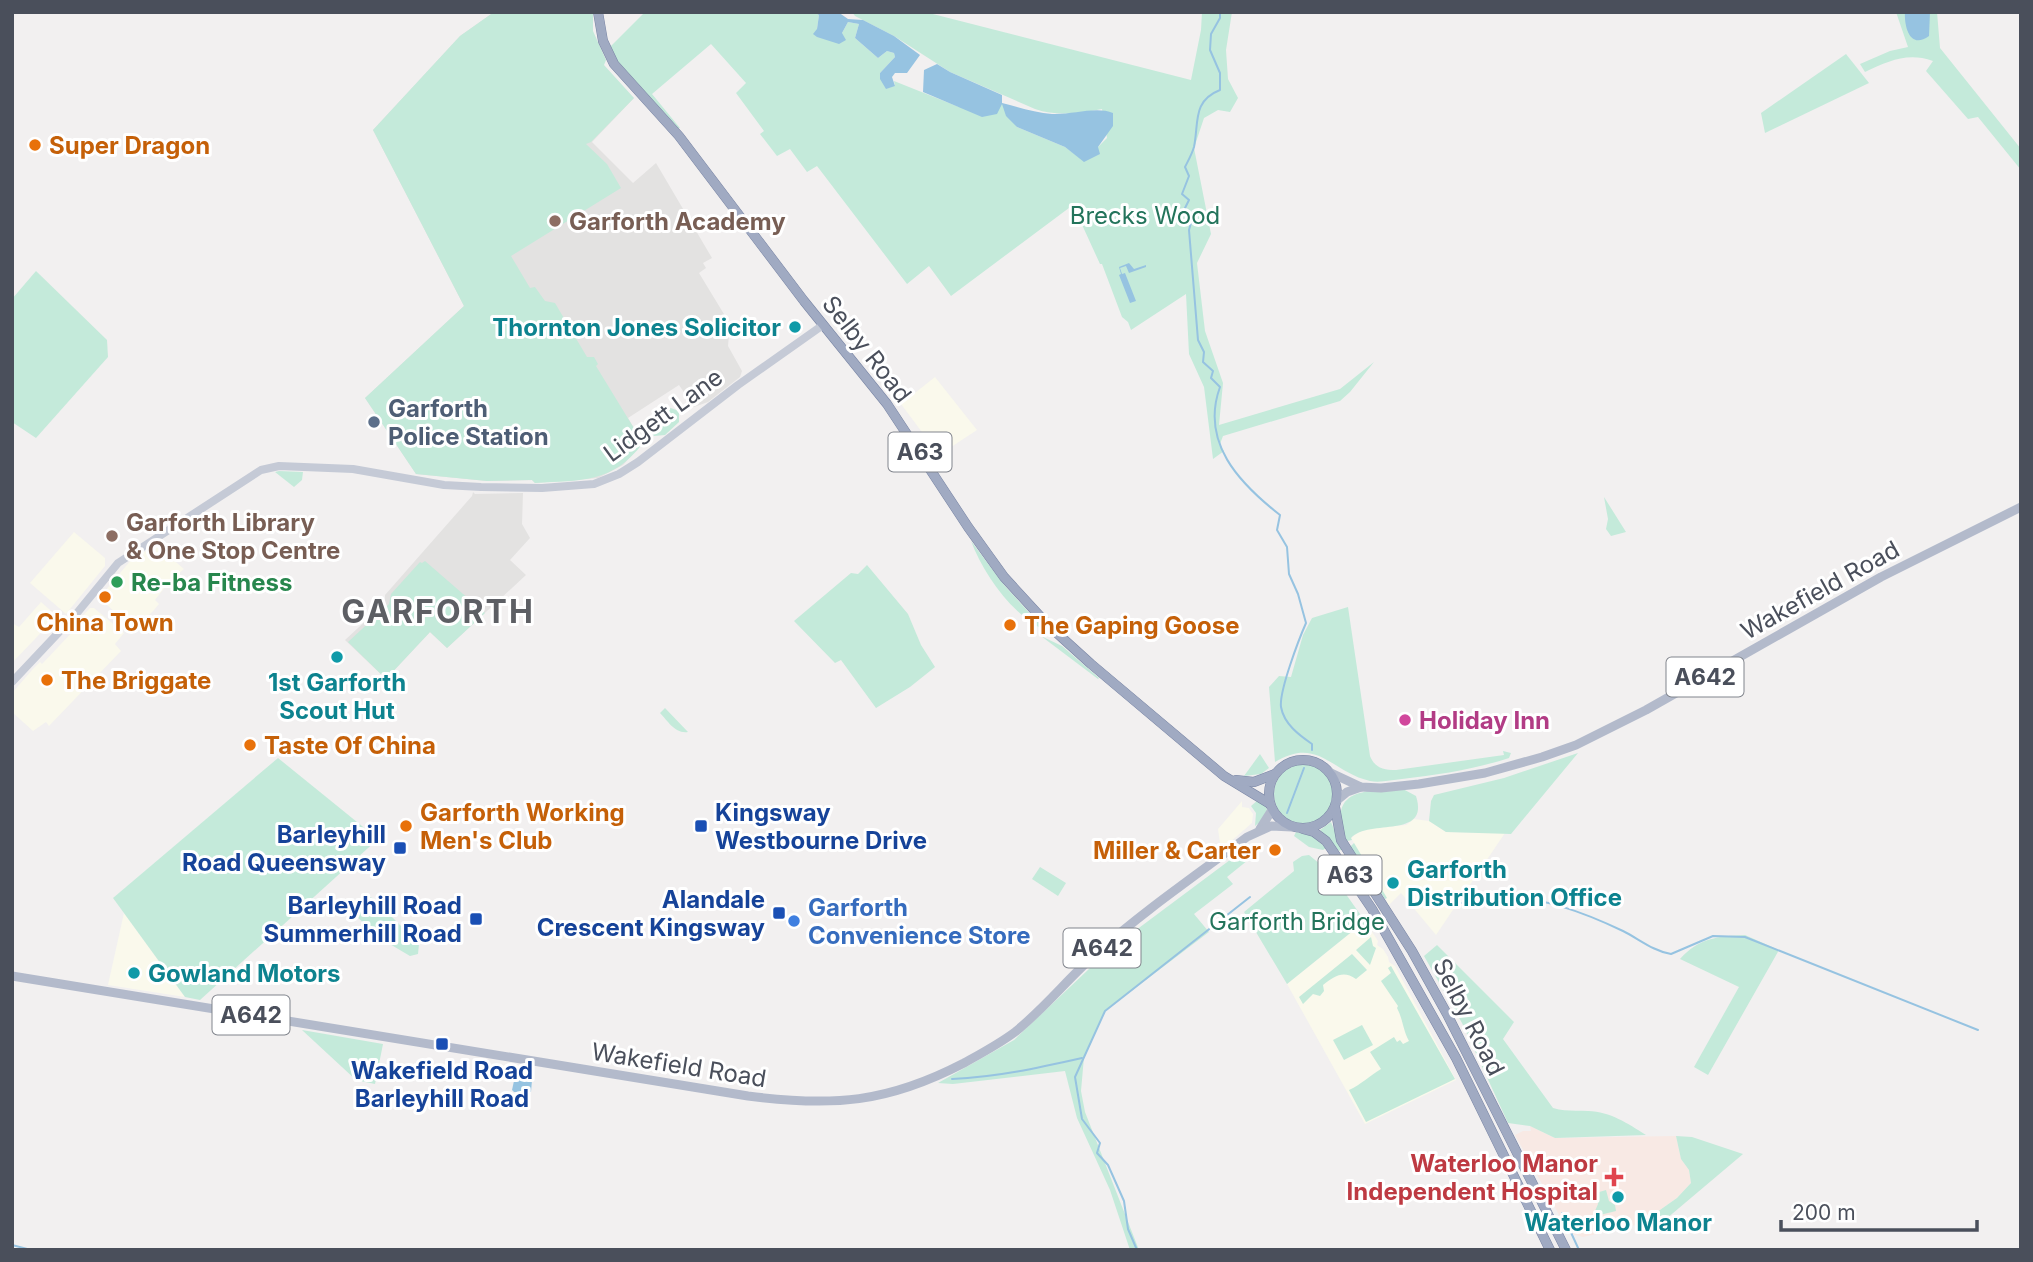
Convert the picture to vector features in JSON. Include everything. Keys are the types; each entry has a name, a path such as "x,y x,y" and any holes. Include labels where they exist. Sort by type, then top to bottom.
{"highway":[{"name":"Selby Road","path":"598,12 603,41 614,64 679,136 823,325 887,404 968,527 1026,602 1080,654 1224,776 1271,807"},
{"path":"1224,776 1243,782 1263,780 1286,764 1297,761 1320,765 1329,772 1337,791 1335,804 1322,822 1303,829 1292,827 1278,818 1271,807 1270,785 1275,774"},
{"name":"Selby Road","path":"1335,804 1341,840 1412,951 1447,1014 1566,1250"},
{"name":"Selby Road","path":"1303,829 1314,832 1326,841 1372,909 1456,1058 1550,1250"}],"main road":[{"name":"Lidgett Lane","path":"12,682 77,613 118,563 243,480 271,467 353,469 444,485 472,487 538,488 602,482 638,463 738,385 823,325"},
{"name":"Wakefield Road","path":"1329,772 1361,787 1381,788 1485,773 1542,757 1589,739 1646,710 1881,578 2021,507"},
{"name":"Wakefield Road","path":"1335,804 1347,792 1361,787"},
{"name":"Wakefield Road","path":"12,976 785,1101 821,1102 870,1098 909,1089 984,1052 1016,1031 1102,948 1258,830 1271,807"},
{"path":"1258,830 1271,826 1292,827"}],"shaded area":[{"name":"Garforth Academy","path":"494,12 634,98 592,142 633,183 656,163 712,258 703,263 706,268 699,273 730,324 728,346 742,371 740,377 708,402 694,407 679,385 628,418 643,443 623,465 598,478 535,483 532,480 487,481 416,474 365,398 464,306 373,130 460,36"},
{"path":"935,377 977,430 939,455 901,404"},
{"path":"473,492 523,493 522,524 530,538 510,560 526,575 447,648 430,632 386,679 345,640 385,603 385,595"},
{"path":"74,532 105,558 105,566 66,614 30,583"},
{"path":"156,545 184,569 155,600 159,604 154,610 146,618 142,616 132,627 99,598 131,560"},
{"path":"41,602 57,616 12,663 12,623 19,627"},
{"path":"90,608 94,608 124,633 115,644 121,651 49,726 46,722 33,731 12,712 12,693 76,628 74,625"},
{"path":"1242,801 1242,807 1249,808 1253,814 1252,823 1221,850 1218,829"},
{"path":"1414,819 1429,821 1446,832 1505,833 1436,935 1401,893 1388,906 1351,838 1362,829 1406,825"},
{"path":"124,913 185,997 108,985"},
{"path":"1367,924 1378,941 1377,945 1395,966 1456,1080 1365,1124 1287,984 1354,930"},
{"name":"Waterloo Manor Independent Hospital","path":"1530,1126 1555,1138 1676,1136 1681,1159 1689,1170 1691,1183 1677,1198 1640,1224 1583,1237 1569,1233 1515,1135 1531,1131"}],"green space":[{"name":"Garforth Academy","path":"494,12 593,12 593,31 606,60 604,65 634,98 586,144 607,164 621,188 511,256 530,288 535,287 545,301 555,303 587,357 594,357 598,364 596,366 643,443 620,466 607,473 581,480 535,483 532,480 487,481 416,474 365,398 464,306 373,130 460,36"},
{"name":"Brecks Wood","path":"645,12 814,12 819,15 817,29 842,33 848,22 859,24 855,38 878,58 887,51 894,53 895,57 880,73 895,86 894,81 959,107 1002,103 1017,127 1065,147 1084,161 1107,138 1102,109 1061,114 1035,109 950,72 852,12 925,12 1191,80 1202,12 1232,12 1226,50 1228,79 1238,98 1230,112 1218,110 1204,118 1194,148 1211,234 1197,263 1205,331 1223,383 1219,425 1340,389 1374,362 1340,401 1223,436 1220,444 1224,451 1213,459 1204,387 1189,354 1186,294 1131,330 1122,317 1102,264 1073,205 951,296 929,266 907,284 817,166 807,172 790,149 777,156 760,134 764,131 736,93 746,83 711,44 652,94 680,128 641,90 623,69 610,47"},
{"path":"1896,12 1937,12 1940,48 2021,149 2021,170 1978,117 1968,119 1926,71 1933,61 1906,58 1890,61 1865,72 1860,64 1890,51 1908,47"},
{"path":"1846,54 1869,83 1765,133 1761,113"},
{"path":"36,271 107,340 108,357 36,438 12,422 12,299"},
{"path":"668,407 679,411 679,422 665,435 654,436 647,427 648,421"},
{"path":"275,472 303,472 302,480 294,487"},
{"path":"1604,497 1626,532 1611,536 1606,529 1608,519"},
{"path":"971,541 1004,585 1046,631 1022,615 1001,593 983,567"},
{"path":"425,561 485,613 447,648 430,632 386,679 348,642 389,604 391,594 420,562"},
{"path":"867,565 908,614 921,645 935,667 910,687 876,708 841,660 835,663 794,621 851,573 858,574"},
{"path":"1348,607 1370,756 1377,766 1396,770 1504,755 1503,751 1511,753 1509,758 1429,776 1378,782 1356,777 1314,754 1290,755 1275,762 1269,687 1279,676 1291,677 1303,635 1312,618"},
{"path":"1041,636 1062,646 1099,678 1098,679"},
{"path":"665,708 688,732 679,731 669,723 660,713"},
{"path":"1578,753 1511,834 1446,832 1429,821 1434,795 1504,778"},
{"path":"1260,754 1269,768 1261,774 1244,776"},
{"path":"278,758 378,839 200,1000 185,997 113,898"},
{"path":"1298,764 1310,764 1329,777 1334,794 1332,806 1321,819 1310,824 1298,824 1279,811 1274,800 1274,788 1287,769"},
{"path":"1403,789 1416,796 1418,810 1414,818 1396,826 1360,832 1347,841 1341,819 1346,801 1362,792"},
{"path":"1258,800 1264,803 1267,810 1255,826 1256,813 1251,806"},
{"path":"1331,822 1342,849 1339,851 1320,830"},
{"path":"1296,832 1313,836 1326,848 1323,850 1309,847 1294,836"},
{"path":"1354,843 1387,898 1385,899 1350,847"},
{"path":"1246,848 1253,856 1227,877 1233,884 1194,914 1209,932 1105,1011 1084,1057 1081,1091 1085,1112 1139,1250 1130,1250 1110,1190 1077,1118 1065,1071 953,1084 938,1083 1014,1040 1108,951"},
{"name":"Garforth Bridge","path":"1309,855 1331,873 1367,924 1354,930 1287,984 1244,912 1294,871 1293,862"},
{"path":"1040,867 1066,883 1058,896 1032,879"},
{"path":"370,897 419,944 418,954 410,956 383,940 356,916 357,906"},
{"path":"1745,935 1779,950 1708,1075 1694,1067 1739,987 1680,959 1702,942"},
{"path":"1371,937 1376,948 1370,965 1356,950"},
{"path":"1437,945 1514,1022 1503,1039 1553,1108 1604,1113 1646,1135 1555,1138 1530,1126 1508,1123 1462,1023 1424,956"},
{"path":"1352,954 1367,970 1356,979 1347,975 1335,977 1323,985 1324,991 1320,996 1313,994 1303,1004 1299,997"},
{"path":"1391,966 1455,1079 1366,1122 1349,1090 1381,1069 1370,1052 1394,1037 1397,1042 1400,1040 1403,1044 1409,1041 1398,1006 1381,981 1391,973 1388,968"},
{"path":"1362,1025 1373,1045 1344,1060 1333,1040"},
{"path":"302,1030 383,1044 375,1084 356,1080"},
{"path":"1676,1136 1692,1137 1743,1154 1666,1219 1640,1224 1677,1198 1691,1183 1689,1170 1681,1159"},
{"path":"1606,1190 1616,1211 1596,1216 1596,1193"}],"water":[{"path":"814,12 838,12 848,19 863,20 894,36 920,55 907,73 895,73 892,77 895,86 886,89 880,79 880,73 895,57 894,53 887,51 878,58 855,38 859,24 848,22 842,33 846,40 839,44 817,37 813,34 817,29 819,15"},
{"path":"1905,12 1930,12 1929,36 1922,40 1913,39 1907,30"},
{"path":"937,64 1002,95 1002,103 1052,114 1106,111 1113,113 1113,126 1098,147 1100,154 1084,162 1065,147 1017,127 1006,116 1002,104 997,114 982,117 923,92 924,70"},
{"path":"1129,263 1134,269 1146,265 1129,273 1126,266 1120,268 1122,274 1125,273 1136,301 1130,303 1119,275 1119,267"},
{"path":"523,1077 532,1080 531,1092 514,1092 514,1081"}],"waterway":[{"path":"1220,12 1220,18 1211,34 1210,50 1220,73 1220,90 1205,100 1198,114 1194,147 1185,167 1189,176 1182,194 1189,200 1183,212 1192,219 1189,230 1198,340 1204,352 1203,362 1213,371 1211,378 1220,387 1215,407 1219,443 1238,475 1280,515 1277,530 1287,547 1289,574 1306,623 1286,678 1281,707 1289,724 1312,744 1312,750"},
{"path":"1287,813 1304,768"},
{"path":"1137,1250 1128,1229 1124,1201 1108,1165 1097,1153 1100,1143 1082,1119 1075,1077 1105,1011 1250,897"},
{"path":"1462,903 1499,897 1547,903 1593,918 1652,948 1671,954 1713,936 1745,937 1978,1030"},
{"path":"952,1079 1033,1069 1082,1058"},
{"path":"1562,1213 1579,1250"},
{"path":"12,1245 31,1250"}],"place":[{"name":"Super Dragon","path":"35,145"},
{"name":"Garforth Academy","path":"555,221"},
{"name":"Thornton Jones Solicitor","path":"795,327"},
{"name":"Garforth Police Station","path":"374,422"},
{"name":"Garforth Library & One Stop Centre","path":"112,536"},
{"name":"Re-ba Fitness","path":"117,582"},
{"name":"China Town","path":"105,597"},
{"name":"The Gaping Goose","path":"1010,625"},
{"name":"1st Garforth Scout Hut","path":"337,657"},
{"name":"The Briggate","path":"47,680"},
{"name":"Holiday Inn","path":"1405,720"},
{"name":"Taste Of China","path":"250,745"},
{"name":"Garforth Working Men's Club","path":"406,826"},
{"name":"Kingsway Westbourne Drive","path":"701,826"},
{"name":"Barleyhill Road Queensway","path":"400,848"},
{"name":"Miller & Carter","path":"1275,850"},
{"name":"Garforth Distribution Office","path":"1393,883"},
{"name":"Alandale Crescent Kingsway","path":"779,913"},
{"name":"Barleyhill Road Summerhill Road","path":"476,919"},
{"name":"Garforth Convenience Store","path":"794,921"},
{"name":"Gowland Motors","path":"134,973"},
{"name":"Wakefield Road Barleyhill Road","path":"442,1044"},
{"name":"Waterloo Manor Independent Hospital","path":"1614,1177"},
{"name":"Waterloo Manor","path":"1618,1197"}],"district":[{"name":"GARFORTH","path":"438,611"}]}
